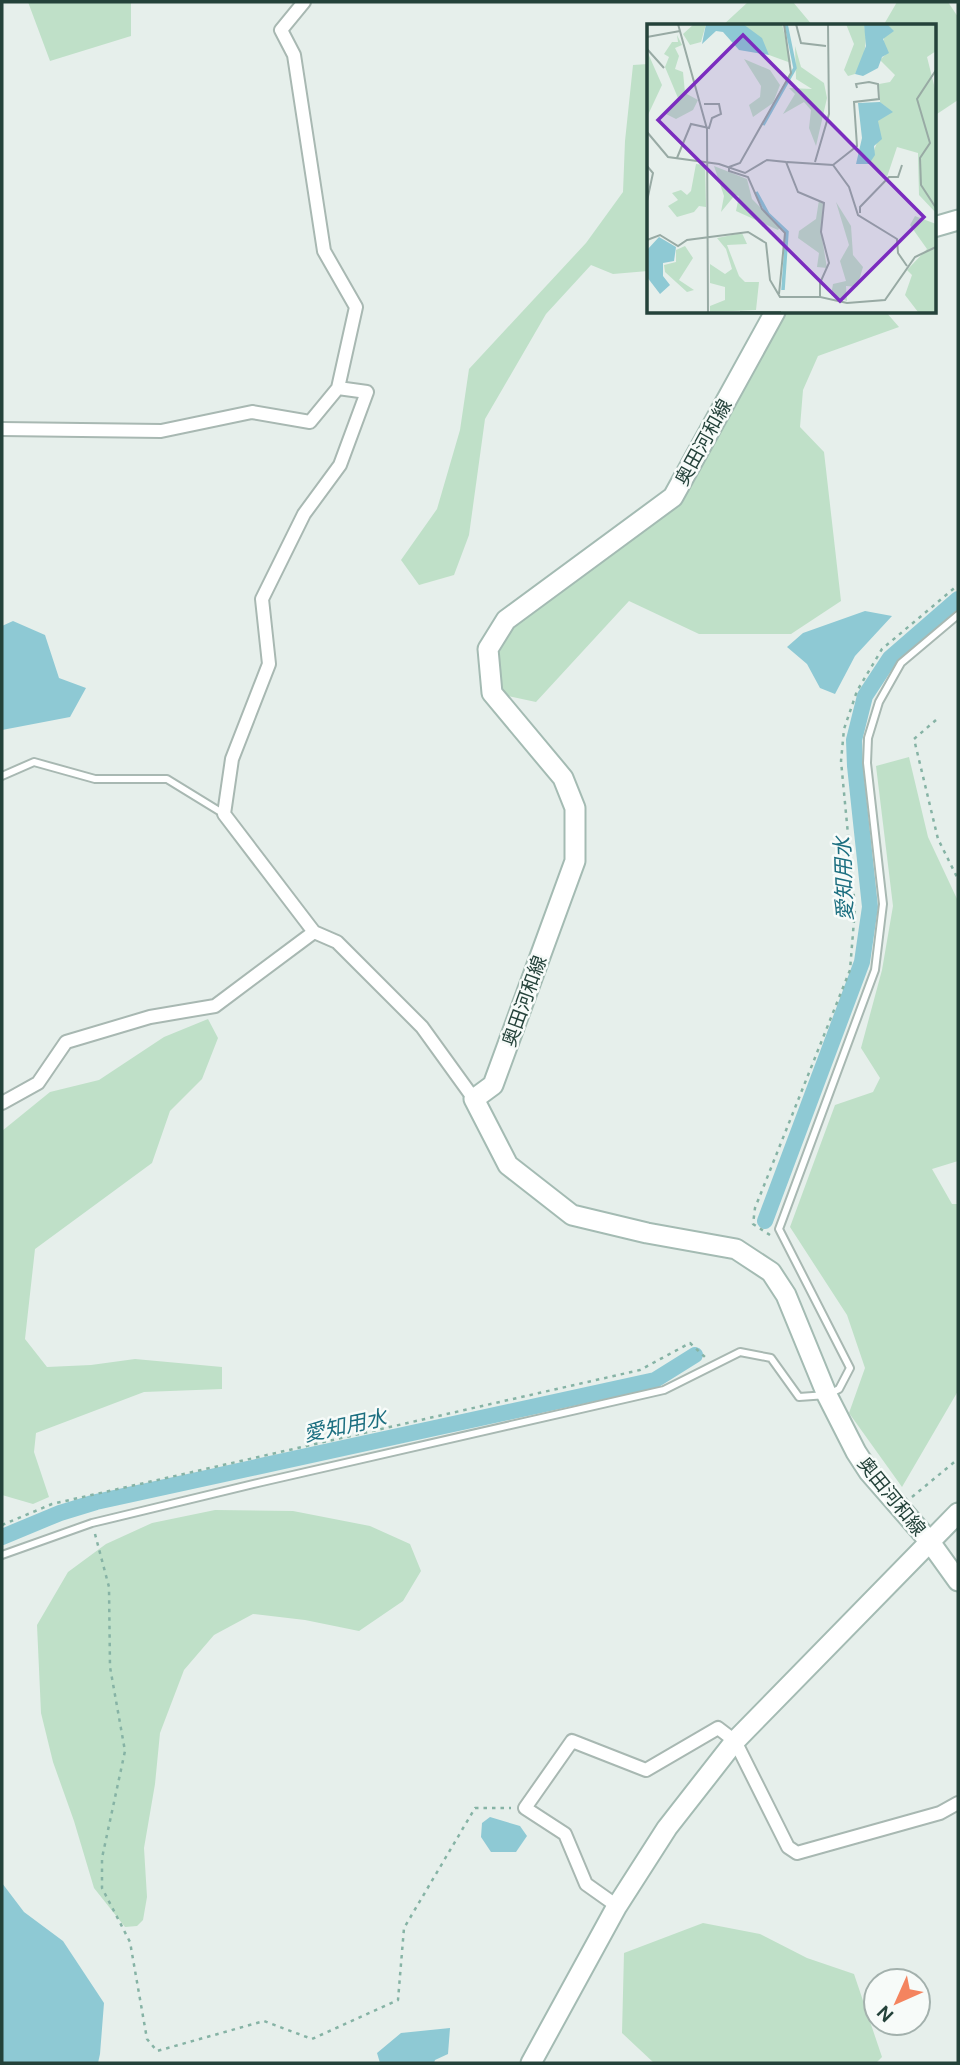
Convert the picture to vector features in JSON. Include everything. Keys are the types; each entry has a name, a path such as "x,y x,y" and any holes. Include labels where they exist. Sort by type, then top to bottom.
{"main road":[{"path":"936,227 958,220"},
{"name":"奥田河和線","path":"774,313 673,497 506,620 488,649 492,693 563,778 575,808 575,862 493,1085 474,1099 508,1165 572,1215 648,1233 736,1249 771,1272 786,1296 827,1395 869,1472 930,1542 958,1581"},
{"path":"531,2063 617,1906 667,1828 735,1741 958,1513"}],"street":[{"path":"2,429 160,431 252,412 310,422 338,388 356,307 324,251 294,55 281,30 304,2"},
{"path":"338,388 368,392 340,465 304,514 262,599 269,664 232,759 224,814 314,932 337,942 422,1027 474,1099"},
{"path":"2,1102 38,1083 66,1042 150,1017 215,1006 314,932"},
{"path":"617,1906 586,1884 565,1834 525,1808 572,1741 646,1770 718,1728 735,1741 788,1847 797,1853 940,1813 958,1803"}],"lane":[{"path":"2,1555 92,1523 664,1390 740,1352 771,1358 799,1397 827,1395 839,1389 850,1368 779,1229 875,970 883,904 867,764 868,738 879,702 901,663 958,615"},
{"path":"2,776 33,762 95,779 167,779 224,814"}],"path":[{"path":"779,1229 770,1235 753,1224 755,1209 850,970 855,908 841,761 844,729 857,691 882,649 958,585"},
{"path":"936,720 914,739 938,839 958,879"},
{"path":"2,1525 52,1504 640,1370 690,1343 713,1365"},
{"path":"900,1507 958,1459"},
{"path":"92,1523 109,1587 110,1667 125,1751 102,1858 102,1888 130,1942 147,2039 157,2051 264,2021 312,2039 398,2000 404,1928 475,1808 525,1808"}],"green space":[{"path":"28,2 131,2 131,36 50,61"},
{"path":"748,2 793,2 811,24 724,24"},
{"path":"897,2 948,2 958,17 958,100 936,115 936,24 884,24"},
{"path":"647,64 647,271 613,274 591,265 546,314 485,419 469,535 454,575 419,585 401,560 437,509 460,430 469,369 586,243 623,192 633,65"},
{"path":"781,313 887,313 899,327 818,356 803,390 800,427 824,452 841,601 791,634 699,634 629,601 536,702 503,695 497,657 514,623 676,504"},
{"path":"909,757 928,837 958,901 958,1161 932,1169 952,1204 958,1204 958,1391 902,1487 849,1413 865,1368 847,1315 790,1227 835,1105 873,1092 880,1078 861,1048 882,970 893,906 876,766"},
{"path":"208,1019 218,1038 202,1079 170,1111 152,1163 35,1249 25,1339 47,1367 135,1359 222,1367 222,1389 144,1392 36,1433 34,1452 49,1497 33,1504 2,1495 2,1131 50,1092 99,1080 164,1037"},
{"path":"215,1510 293,1511 370,1526 410,1544 421,1571 403,1601 359,1631 305,1620 253,1614 214,1635 184,1670 160,1733 144,1848 147,1897 143,1920 137,1926 125,1927 94,1888 53,1762 41,1713 37,1625 68,1572 106,1544 152,1523"},
{"path":"703,1923 760,1934 807,1958 854,1974 862,1998 862,2037 875,2037 882,2057 876,2063 654,2063 622,2033 624,1953"}],"water":[{"path":"865,611 892,616 855,656 835,694 820,688 807,664 787,647 803,633"},
{"path":"13,621 45,635 59,678 86,688 70,717 2,730 2,626"},
{"path":"490,1817 520,1826 527,1836 516,1852 491,1852 481,1837 482,1823"},
{"path":"2,1883 24,1912 63,1941 104,2003 98,2063 2,2063"},
{"path":"450,2028 448,2054 434,2063 380,2063 377,2053 401,2033"}],"waterway":[{"name":"愛知用水","path":"765,1221 862,962 870,907 854,740 865,696 890,658 958,599"},
{"name":"愛知用水","path":"2,1537 60,1513 96,1502 655,1380 695,1355"}]}
